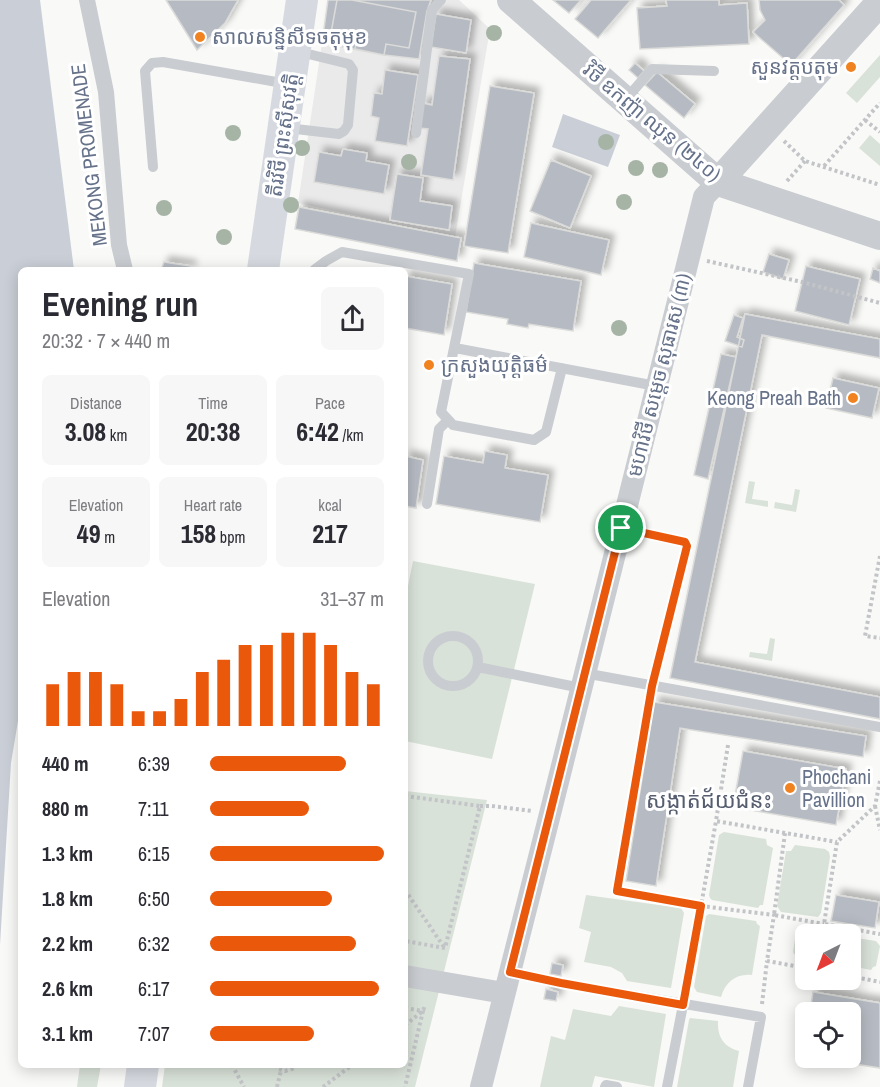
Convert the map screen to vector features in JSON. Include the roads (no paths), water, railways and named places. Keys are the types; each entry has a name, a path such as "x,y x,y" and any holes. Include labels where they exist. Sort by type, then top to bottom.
{"main road":[{"name":"តីរវិថី ព្រះស៊ីសុវត្តិ","path":"262,267 302,0"},
{"path":"140,1087 143,1068"}],"street":[{"name":"MEKONG PROMENADE","path":"87,0 106,92 119,245 124,267"},
{"name":"វិថី ឧកញ៉ា ឈុន (២៤០)","path":"511,0 718,182 880,236"},
{"name":"មហាវិថី សម្តេច សុធារស (៣)","path":"480,1087 704,197 874,3"},
{"path":"408,976 507,983"}],"lane":[{"path":"416,133 432,10 441,0"},
{"path":"284,127 339,134 348,125 353,70 349,64 295,51"},
{"path":"153,167 145,71 152,63 163,62 290,85"},
{"path":"625,100 652,69 714,70"},
{"path":"318,267 342,252 469,274 441,412 453,425 534,440 546,432 562,368"},
{"path":"455,348 656,386"},
{"path":"427,504 439,429 448,420"},
{"path":"621,528 673,540"},
{"path":"444,637 464,638 474,646 478,667 475,675 460,686 442,684 435,679 429,668 429,652 444,637"},
{"path":"478,667 582,681 652,686 880,727"},
{"path":"507,983 561,983 760,1017 748,1087"},
{"path":"667,1087 683,1005"},
{"path":"605,1087 606,1085 617,1087"}],"place":[{"name":"សាលសន្និសីទចតុមុខ","path":"200,37"},
{"name":"សួនវត្តបតុម","path":"851,67"},
{"name":"ក្រសួងយុត្ដិធម៌","path":"429,365"},
{"name":"Keong Preah Bath","path":"853,398"},
{"name":"Phochani Pavillion","path":"790,788"}],"district":[{"name":"សង្កាត់ជ័យជំនះ","path":"709,800"}]}
